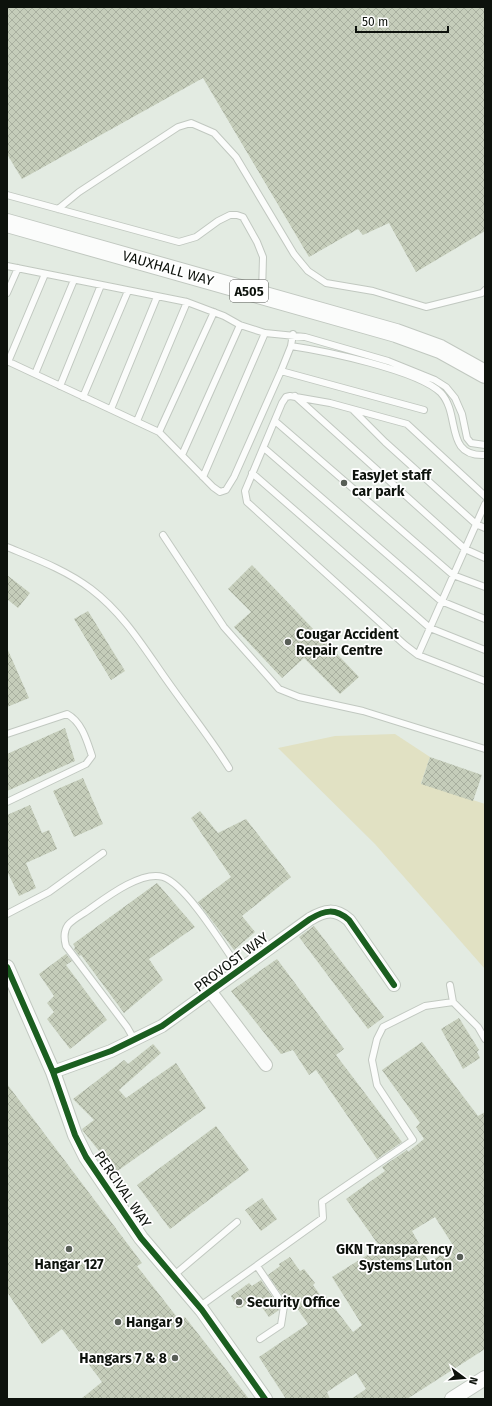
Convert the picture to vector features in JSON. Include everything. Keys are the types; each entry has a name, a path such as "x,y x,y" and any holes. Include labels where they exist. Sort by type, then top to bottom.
{"main road":[{"name":"VAUXHALL WAY","path":"7,223 396,333 440,349 485,374"}],"street":[{"name":"PROVOST WAY","path":"53,1072 134,1041 162,1026 211,992 310,918 322,912 333,911 342,914 349,920 394,985"},
{"name":"PERCIVAL WAY","path":"7,967 53,1072 75,1135 86,1157 141,1238 199,1308 265,1399"},
{"path":"211,992 266,1065"},
{"path":"452,1399 485,1378"}],"lane":[{"path":"58,209 79,192 178,127 191,123 214,133 236,157 294,254 308,271 326,282 373,291 426,307 485,290"},
{"path":"7,195 179,242 196,237 218,221 230,215 238,214 243,217 257,242 263,257 262,294"},
{"path":"7,266 187,302 214,312 240,325 265,332 293,334 388,361 435,380 446,387 455,398 462,414 467,438 471,443 485,444"},
{"path":"7,293 18,268"},
{"path":"45,274 7,361 160,432 203,477 220,492 226,490 234,477 291,346 293,334"},
{"path":"34,374 74,280"},
{"path":"60,386 101,285"},
{"path":"83,396 128,291"},
{"path":"111,409 157,297"},
{"path":"137,421 187,302"},
{"path":"160,432 214,312"},
{"path":"182,455 240,325"},
{"path":"203,477 265,332"},
{"path":"291,346 320,350 353,358 424,382 436,390 449,406 458,443 463,450 470,454 485,455"},
{"path":"281,370 424,410"},
{"path":"295,396 465,549 485,558"},
{"path":"485,496 407,424 295,396 286,398 282,403 245,491 246,502 418,655 485,681"},
{"path":"352,410 384,442 476,524 485,528"},
{"path":"275,421 453,575 485,587"},
{"path":"264,448 441,601 485,619"},
{"path":"252,473 430,628 485,650"},
{"path":"418,655 485,504"},
{"path":"163,535 224,627 279,689 299,697 363,711 485,749"},
{"path":"7,547 55,567 90,588 113,607 141,642 159,670 214,744 229,768"},
{"path":"7,734 67,714 72,717 84,734 92,756 86,764 7,802"},
{"path":"7,914 49,892 103,853"},
{"path":"134,1041 127,1027 66,946 64,938 68,925 119,888 155,876 169,880 201,913 240,970"},
{"path":"450,985 453,1002 478,1027 485,1039"},
{"path":"199,1308 323,1218 322,1202 413,1140 376,1085 372,1060 377,1039 383,1027 425,1006 453,1002"},
{"path":"173,1276 237,1222"},
{"path":"256,1266 284,1306 281,1325 260,1339"}],"green space":[{"path":"395,734 430,757 421,783 485,804 485,969 375,844 278,748 335,736"}],"building":[{"path":"7,7 485,7 485,231 416,272 389,223 363,235 358,229 309,257 203,78 22,179 7,154"},
{"name":"Cougar Accident Repair Centre","path":"252,565 359,677 340,694 304,658 282,678 234,627 251,612 228,589"},
{"path":"7,575 30,593 18,608 7,599"},
{"path":"88,611 125,671 111,680 74,619"},
{"path":"7,648 29,698 7,707"},
{"path":"65,728 75,761 7,791 7,754"},
{"path":"430,757 482,775 473,801 421,784"},
{"path":"83,778 103,824 74,837 53,791"},
{"path":"30,805 42,833 49,830 57,849 26,863 36,888 19,896 7,871 7,815"},
{"path":"200,811 218,833 246,819 291,877 242,916 255,932 234,950 198,902 231,877 191,818"},
{"path":"157,883 195,927 149,959 163,980 124,1013 81,955 79,956 74,949 75,947 73,944"},
{"path":"314,926 384,1017 368,1029 299,937"},
{"path":"66,954 72,961 66,965 107,1020 70,1049 47,1019 54,1012 47,1003 54,996 39,974"},
{"path":"277,959 344,1049 336,1055 402,1142 377,1159 316,1070 309,1075 293,1050 281,1054 231,991"},
{"path":"459,1018 479,1050 477,1052 480,1058 463,1069 441,1029"},
{"name":"GKN Transparency Systems Luton","path":"422,1042 478,1116 485,1112 485,1349 407,1399 351,1399 366,1389 356,1373 327,1392 330,1399 286,1399 259,1357 308,1324 292,1301 288,1304 268,1275 280,1266 279,1264 290,1257 300,1271 304,1269 315,1283 313,1285 323,1299 326,1297 353,1332 362,1325 332,1277 380,1247 346,1199 385,1171 382,1167 407,1150 408,1152 424,1139 416,1127 420,1123 382,1070","holes":["435,1217 454,1247 429,1262 412,1231"]},
{"path":"153,1044 161,1053 119,1090 126,1098 176,1063 206,1108 116,1172 83,1131 82,1129 94,1120 73,1099 124,1060 128,1064"},
{"path":"7,1084 142,1263 137,1266 180,1321 185,1317 249,1399 81,1399 102,1382 62,1329 42,1344 7,1292"},
{"path":"216,1126 249,1170 170,1229 137,1185"},
{"path":"262,1198 277,1219 261,1231 245,1210"},
{"name":"Security Office","path":"261,1280 279,1307 279,1310 269,1317 255,1298 241,1308 237,1308 231,1296 249,1283 252,1286"}],"cycle path":[{"path":"53,1072 111,1051 162,1026 310,919 325,912 334,912 349,920 394,985"},
{"path":"7,967 53,1072 75,1135 86,1157 141,1238 202,1310 265,1399"}],"place":[{"name":"EasyJet staff car park","path":"344,483"},
{"name":"Cougar Accident Repair Centre","path":"288,642"},
{"name":"Hangar 127","path":"69,1249"},
{"name":"GKN Transparency Systems Luton","path":"460,1257"},
{"name":"Security Office","path":"239,1302"},
{"name":"Hangar 9","path":"118,1322"},
{"name":"Hangars 7 & 8","path":"175,1358"}]}
